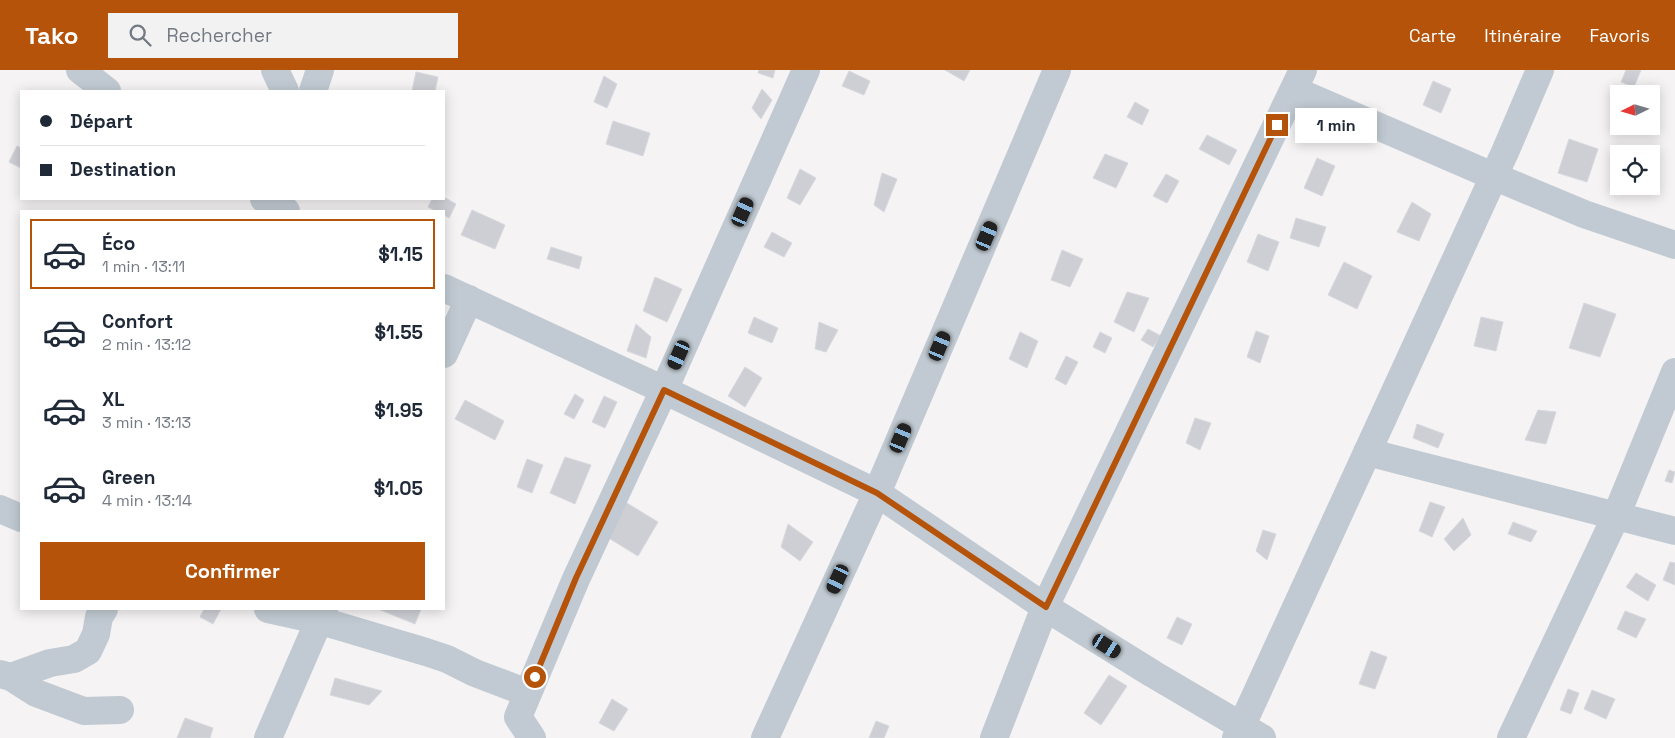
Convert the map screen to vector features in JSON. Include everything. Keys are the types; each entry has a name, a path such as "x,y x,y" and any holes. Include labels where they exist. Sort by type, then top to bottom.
{"street":[{"path":"80,70 106,90"},
{"path":"275,70 285,90"},
{"path":"313,90 320,70"},
{"path":"532,738 518,717 576,578 664,390 806,70"},
{"path":"765,737 877,493 1057,70"},
{"path":"445,288 664,390 877,493 1046,607 1246,734 1367,452 1540,70"},
{"path":"994,738 1046,607 1298,80 1493,176 1584,214 1675,245"},
{"path":"445,352 469,300"},
{"path":"1511,738 1616,516 1675,372"},
{"path":"1367,452 1675,531"},
{"path":"0,510 20,518"},
{"path":"5,675 50,663 74,659 88,651 96,634 99,617 103,610"},
{"path":"279,610 321,614 447,659 475,673 528,693"},
{"path":"268,738 321,614"},
{"path":"5,675 36,693 84,710 120,710"}],"building":[{"path":"759,70 775,70 773,78 758,73"},
{"path":"945,70 970,70 964,81"},
{"path":"1626,70 1641,70 1635,85 1621,82"},
{"path":"849,71 870,81 864,95 842,86"},
{"path":"416,72 438,77 435,90 412,90"},
{"path":"604,76 617,84 607,108 594,102"},
{"path":"1433,81 1451,89 1441,113 1423,105"},
{"path":"762,89 772,100 761,119 752,108"},
{"path":"1135,102 1149,110 1142,125 1127,117"},
{"path":"613,121 650,133 643,156 606,144"},
{"path":"1207,135 1237,150 1229,165 1199,149"},
{"path":"1569,139 1598,149 1587,182 1558,173"},
{"path":"17,146 20,148 20,168 9,162"},
{"path":"1105,154 1128,163 1116,188 1093,178"},
{"path":"1317,158 1335,166 1322,196 1304,188"},
{"path":"800,169 816,178 800,205 787,198"},
{"path":"882,173 897,179 884,212 874,205"},
{"path":"1166,174 1179,181 1167,203 1153,196"},
{"path":"445,198 456,204 449,218 445,216 445,210 434,210 428,207 432,200 445,200"},
{"path":"1412,202 1431,214 1419,241 1397,232"},
{"path":"472,210 505,225 495,249 461,235"},
{"path":"1296,218 1326,227 1319,247 1290,238"},
{"path":"772,232 792,243 784,257 764,247"},
{"path":"1258,234 1279,242 1268,271 1247,262"},
{"path":"551,247 582,257 579,269 547,259"},
{"path":"1062,250 1083,259 1070,287 1051,280"},
{"path":"1344,262 1372,276 1357,309 1328,295"},
{"path":"655,277 682,289 667,322 643,311"},
{"path":"1127,292 1149,298 1134,332 1114,322"},
{"path":"1584,303 1616,314 1600,357 1569,348"},
{"path":"754,317 778,328 772,343 748,333"},
{"path":"1481,317 1503,322 1496,351 1474,346"},
{"path":"819,322 838,330 826,352 815,349"},
{"path":"636,324 651,337 646,358 627,351"},
{"path":"1148,329 1161,336 1153,347 1141,340"},
{"path":"1256,331 1269,336 1260,363 1247,357"},
{"path":"1020,332 1038,341 1027,368 1009,359"},
{"path":"1100,332 1112,338 1105,353 1093,347"},
{"path":"1066,356 1078,362 1066,385 1055,379"},
{"path":"745,367 762,378 745,407 728,396"},
{"path":"575,394 584,400 574,419 564,414"},
{"path":"604,396 617,402 605,428 592,422"},
{"path":"465,400 504,421 495,440 455,419"},
{"path":"1538,410 1556,412 1546,444 1525,440"},
{"path":"1195,418 1211,423 1200,450 1186,443"},
{"path":"1417,424 1444,434 1438,448 1413,438"},
{"path":"565,457 591,465 575,504 550,493"},
{"path":"527,459 543,465 532,493 517,487"},
{"path":"1669,470 1675,472 1672,483 1665,481"},
{"path":"622,500 658,522 638,556 602,534"},
{"path":"1430,502 1445,507 1432,537 1419,531"},
{"path":"1463,518 1471,535 1454,551 1444,539"},
{"path":"1513,522 1537,531 1531,542 1508,534"},
{"path":"788,524 813,542 800,561 781,547"},
{"path":"1263,530 1276,534 1267,560 1256,551"},
{"path":"1670,562 1675,563 1675,585 1663,580"},
{"path":"1636,573 1656,585 1648,601 1626,587"},
{"path":"204,610 220,610 213,624 200,617"},
{"path":"380,610 421,610 415,624"},
{"path":"1625,611 1646,619 1636,638 1617,629"},
{"path":"1177,617 1192,624 1182,645 1167,638"},
{"path":"1371,651 1387,657 1375,689 1359,684"},
{"path":"1109,675 1127,686 1101,725 1084,713"},
{"path":"335,678 382,691 369,705 330,695"},
{"path":"1568,689 1579,693 1571,714 1560,710"},
{"path":"1592,690 1615,699 1606,719 1584,709"},
{"path":"612,699 628,709 614,731 599,723"},
{"path":"185,718 213,728 210,738 177,738"},
{"path":"876,721 889,726 884,738 869,738"}],"route":[{"path":"535,677 576,578 664,390 877,493 1046,607 1277,125"}]}
